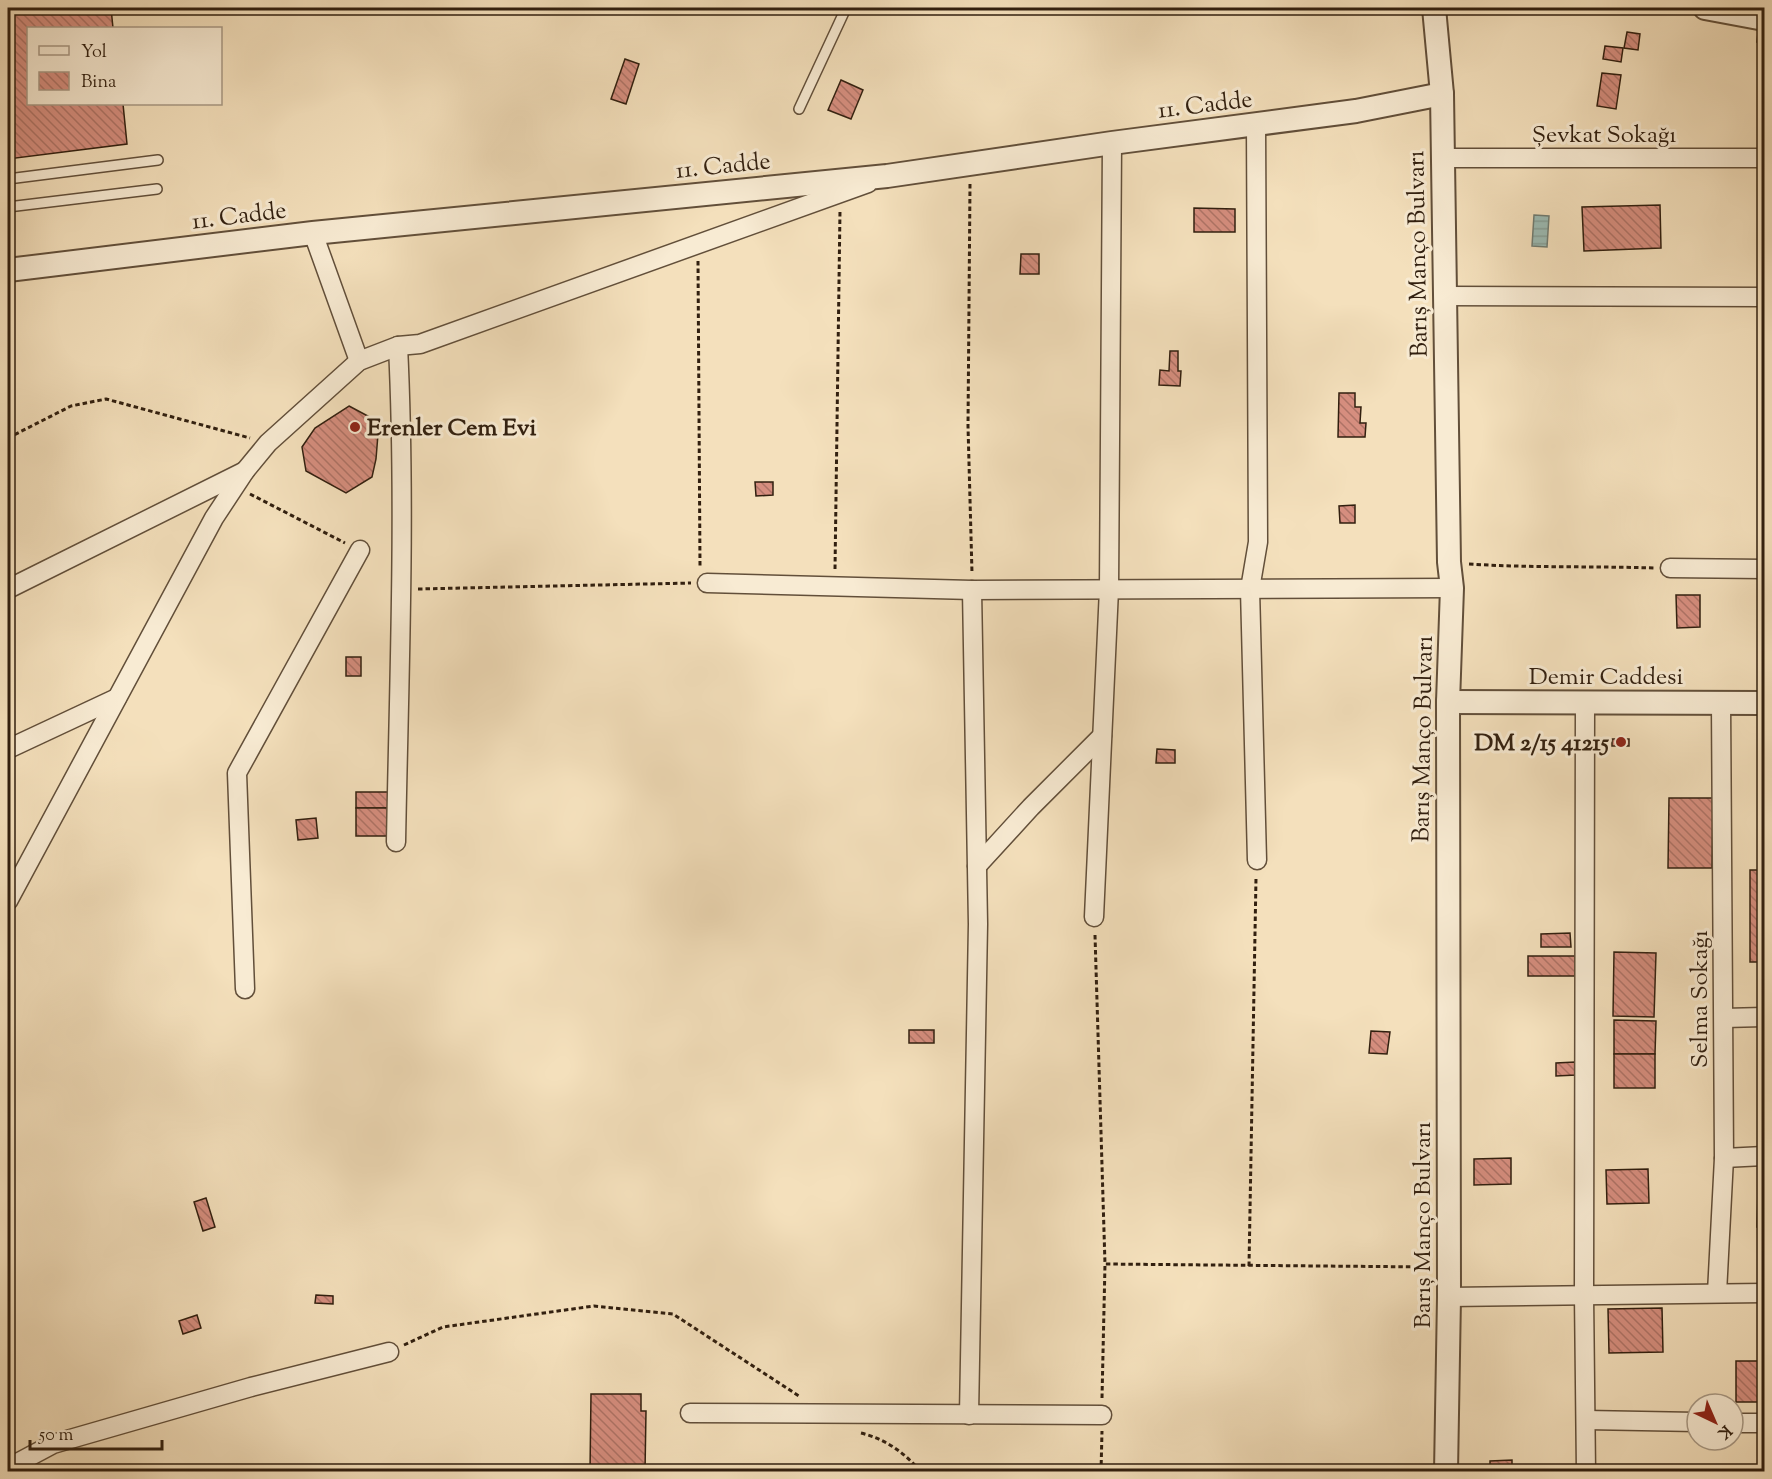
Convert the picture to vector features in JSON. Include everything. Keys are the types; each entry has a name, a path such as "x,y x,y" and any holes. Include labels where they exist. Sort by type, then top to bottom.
{"street":[{"name":"Barış Manço Bulvarı","path":"1434,8 1442,94 1449,562 1452,588 1448,702 1449,1297 1446,1472"},
{"path":"1705,8 1764,19"},
{"name":"11. Cadde","path":"8,270 313,233 887,177 1113,143 1356,111 1442,94"},
{"path":"1256,124 1258,542 1250,589 1257,860"},
{"path":"1094,917 1108,589 1113,143"},
{"name":"Şevkat Sokağı","path":"1443,158 1764,158"},
{"path":"8,901 214,518 240,478 268,443 359,361 398,346 420,344 887,177"},
{"path":"313,233 359,361"},
{"path":"1445,296 1764,297"},
{"path":"396,842 402,590 398,346"},
{"path":"8,590 240,478"},
{"path":"245,989 237,773 360,550"},
{"path":"1670,568 1764,569"},
{"path":"703,582 972,590 1452,588"},
{"path":"969,1415 978,936 972,590"},
{"path":"8,749 117,698"},
{"name":"Demir Caddesi","path":"1448,702 1764,703"},
{"path":"1585,703 1586,1472"},
{"name":"Selma Sokağı","path":"1717,1293 1724,1158 1721,703"},
{"path":"977,866 1031,807 1102,736"},
{"path":"1724,1018 1764,1017"},
{"path":"1724,1158 1764,1156"},
{"path":"1449,1297 1764,1293"},
{"path":"8,1468 53,1444 251,1387 389,1352"},
{"path":"690,1413 1102,1415"},
{"path":"1586,1420 1685,1422"},
{"path":"1745,1422 1764,1423"}],"lane":[{"path":"799,109 846,8"},
{"path":"8,179 158,160"},
{"path":"8,207 157,189"}],"path":[{"path":"970,164 968,426 972,590"},
{"path":"835,586 840,193"},
{"path":"402,590 703,582 698,244"},
{"path":"8,438 71,406 105,399 268,443"},
{"path":"240,478 360,550"},
{"path":"1449,562 1517,567 1550,565 1670,568"},
{"path":"1249,1266 1257,860"},
{"path":"1094,917 1106,1264 1101,1472"},
{"path":"1106,1264 1449,1268"},
{"path":"389,1352 443,1327 594,1305 673,1314 812,1404 819,1414"},
{"path":"857,1432 879,1438 908,1457 921,1472"}],"water":[{"path":"1534,215 1549,216 1547,247 1532,246"}],"building":[{"path":"8,8 111,8 113,27 27,27 27,105 123,105 127,144 8,159"},
{"path":"1759,23 1764,24 1764,43 1757,42"},
{"path":"1627,32 1640,34 1638,50 1624,48"},
{"path":"1605,46 1623,48 1621,62 1603,59"},
{"path":"625,59 639,64 626,104 611,99"},
{"path":"1602,73 1621,75 1616,109 1597,106"},
{"path":"841,80 863,90 851,119 828,110"},
{"path":"1660,205 1661,248 1584,251 1582,207"},
{"path":"1194,208 1235,209 1235,232 1194,232"},
{"path":"1021,254 1039,254 1039,274 1020,274"},
{"path":"1170,351 1178,351 1178,371 1181,371 1180,386 1159,385 1160,370 1169,371"},
{"path":"1339,393 1355,393 1355,407 1361,407 1360,423 1366,423 1365,437 1338,437"},
{"path":"349,406 379,422 372,477 346,493 306,471 302,447 315,428"},
{"path":"755,482 773,482 773,495 756,496"},
{"path":"1355,505 1355,523 1340,523 1339,506"},
{"path":"1676,595 1700,595 1700,627 1677,628"},
{"path":"346,657 361,657 361,676 346,676"},
{"name":"DM 2/15 41215","path":"1612,739 1629,739 1629,746 1612,746"},
{"path":"1157,749 1175,750 1175,763 1156,763"},
{"path":"356,792 389,792 389,808 356,808"},
{"path":"1669,798 1713,798 1712,868 1668,868"},
{"path":"356,808 389,808 389,836 356,836"},
{"path":"316,818 318,838 298,840 296,820"},
{"path":"1750,870 1764,870 1764,962 1750,962"},
{"path":"1570,933 1571,947 1541,947 1541,934"},
{"path":"1614,952 1656,953 1654,1017 1613,1016"},
{"path":"1528,956 1575,956 1575,976 1528,976"},
{"path":"1614,1020 1656,1021 1655,1054 1614,1054"},
{"path":"909,1030 934,1030 934,1043 909,1043"},
{"path":"1371,1031 1390,1032 1387,1054 1369,1053"},
{"path":"1614,1054 1655,1054 1655,1088 1614,1088"},
{"path":"1575,1062 1576,1075 1556,1076 1556,1063"},
{"path":"1511,1158 1511,1184 1474,1185 1474,1159"},
{"path":"1648,1169 1649,1203 1607,1204 1606,1170"},
{"path":"1758,1189 1764,1189 1764,1228 1757,1227"},
{"path":"206,1198 215,1227 203,1231 194,1202"},
{"path":"316,1295 333,1296 333,1304 315,1303"},
{"path":"1662,1308 1663,1352 1609,1353 1608,1309"},
{"path":"197,1315 201,1328 183,1334 179,1321"},
{"path":"1736,1361 1764,1361 1764,1402 1745,1402 1745,1392 1736,1392"},
{"path":"591,1394 641,1394 641,1411 646,1411 645,1472 590,1472"},
{"path":"1512,1460 1512,1472 1490,1472 1490,1461"}],"place":[{"name":"Erenler Cem Evi","path":"355,427"},
{"name":"DM 2/15 41215","path":"1621,742"}]}
